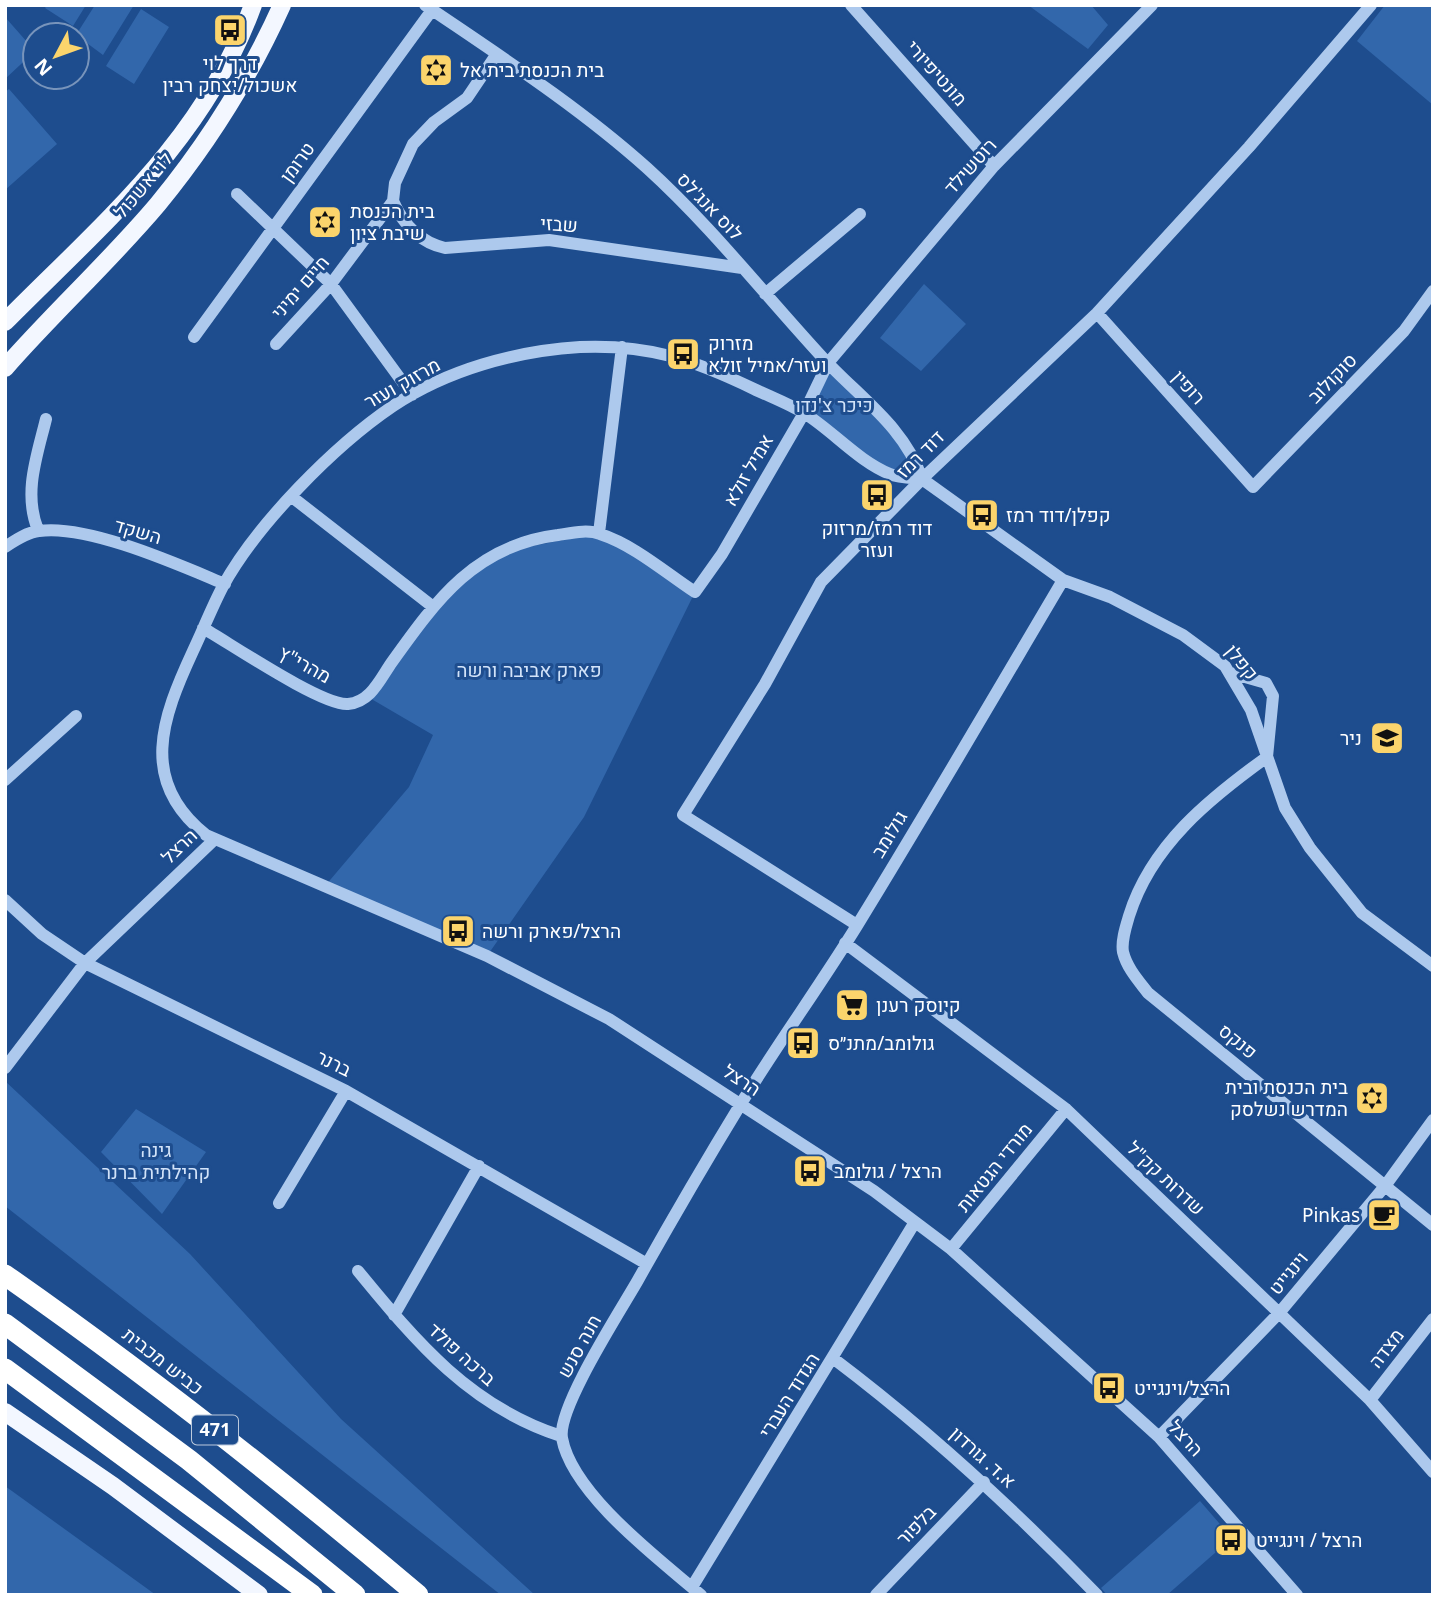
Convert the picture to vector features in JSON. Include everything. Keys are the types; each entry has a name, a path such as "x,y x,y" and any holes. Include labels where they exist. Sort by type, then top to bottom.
{"highway":[{"name":"כביש מכבית","path":"5,1275 107,1346 346,1534 418,1595"},
{"name":"471","path":"5,1324 189,1460 355,1595"},
{"path":"5,1369 312,1595"},
{"path":"346,1534 430,1595"}],"main road":[{"name":"לוי אשכול","path":"5,322 122,207 180,140 228,68 253,5"},
{"name":"לוי אשכול","path":"5,368 149,213 186,168 243,81 282,5"},
{"path":"5,1412 113,1486 259,1595"}],"street":[{"name":"מונטיפיורי","path":"851,5 994,166"},
{"name":"רוטשילד","path":"828,363 994,166 1152,5"},
{"name":"דוד רמז","path":"857,925 683,816 765,684 821,582 922,479 1097,313 1249,147 1371,5"},
{"name":"לוס אנג'לס","path":"429,8 568,105 647,168 714,234 828,363 906,441 922,479"},
{"name":"טרומן","path":"194,337 429,8"},
{"name":"חיים ימיני","path":"276,344 331,284 393,201 396,183 413,144 434,122 467,98 496,55"},
{"path":"237,194 331,284 412,395"},
{"name":"שבזי","path":"393,201 399,214 419,237 444,248 548,240 742,268"},
{"path":"765,294 860,214"},
{"name":"סוקולוב","path":"1253,486 1404,331 1433,291"},
{"name":"רופין","path":"1097,313 1253,486"},
{"path":"599,533 622,347"},
{"name":"מרזוק ועזר","path":"215,839 197,828 177,804 164,777 161,751 172,697 225,584 292,497 363,428 412,395 450,377 505,358 546,349 648,349 686,359 804,413 889,474 922,479"},
{"name":"אמיל זולא","path":"599,533 695,592 722,554 804,413 828,363"},
{"path":"5,548 37,530 30,511 31,488 46,419"},
{"name":"קפלן","path":"922,479 1063,580 1110,597 1183,635 1207,651 1231,674 1251,710 1286,808 1334,881 1363,913 1433,966"},
{"path":"292,497 432,606"},
{"name":"השקד","path":"37,530 72,533 154,554 225,584"},
{"name":"מהרי\"ץ","path":"203,628 317,694 349,704 368,697 432,606 472,568 521,542 562,534 599,533"},
{"name":"גולומב","path":"742,1103 857,925 1063,580"},
{"path":"1231,674 1266,683 1273,696 1267,757"},
{"path":"5,780 76,716"},
{"name":"פנקס","path":"1267,757 1218,793 1178,831 1132,905 1122,950 1130,971 1148,993 1433,1226"},
{"name":"הרצל","path":"5,1068 85,963 215,839 487,956 609,1019 742,1103 915,1222 951,1249 1159,1437 1297,1595"},
{"name":"ברנר","path":"5,900 42,934 85,963 346,1091 647,1264"},
{"name":"שדרות קק\"ל","path":"845,943 1066,1109 1370,1400 1433,1472"},
{"path":"279,1203 346,1091"},
{"name":"חנה סנש","path":"561,1436 575,1391 742,1103"},
{"name":"מורדי הגטאות","path":"951,1249 1066,1109"},
{"name":"וינגייט","path":"1159,1437 1280,1312 1385,1186 1433,1120"},
{"path":"394,1315 479,1166"},
{"name":"הגדוד העברי","path":"696,1591 915,1222"},
{"name":"ברכה פולד","path":"358,1271 431,1354 491,1405 523,1424 561,1436"},
{"name":"מצדה","path":"1370,1400 1433,1319"},
{"name":"א.ד. גורדון","path":"834,1359 894,1404 984,1482 1097,1595"},
{"path":"561,1436 574,1466 593,1495 637,1540 696,1591"},
{"name":"בלפור","path":"876,1595 984,1482"}],"green space":[{"path":"47,5 86,5 76,21 65,21 45,8"},
{"path":"95,5 134,5 103,55 91,46 91,21 85,21"},
{"path":"1028,5 1091,5 1108,25 1088,49"},
{"path":"1385,5 1433,5 1433,105 1357,41"},
{"path":"141,9 169,27 134,84 106,66"},
{"path":"5,17 21,35 21,64 5,79"},
{"path":"9,89 57,144 5,190 5,92"},
{"path":"924,284 966,324 921,371 880,338"},
{"name":"כיכר צ'נדו","path":"828,363 906,441 922,479 899,477 804,413"},
{"name":"פארק אביבה ורשה","path":"599,533 695,592 584,817 487,956 325,886 409,787 433,735 368,697 432,606 496,553"},
{"path":"5,1081 190,1254 341,1419 535,1595 501,1595 5,1206"},
{"name":"גינה קהילתית ברנר","path":"136,1109 206,1152 162,1214 101,1152"},
{"path":"5,1486 156,1595 5,1595"},
{"path":"1200,1501 1232,1538 1167,1595 1107,1595 1101,1588"}],"place":[{"name":"דרך לוי אשכול/יצחק רבין","path":"230,30"},
{"name":"בית הכנסת בית אל","path":"436,70"},
{"name":"בית הכנסת שיבת ציון","path":"325,222"},
{"name":"מזרוק ועזר/אמיל זולא","path":"683,354"},
{"name":"דוד רמז/מרזוק ועזר","path":"877,495"},
{"name":"קפלן/דוד רמז","path":"982,515"},
{"name":"ניר","path":"1387,738"},
{"name":"הרצל/פארק ורשה","path":"458,931"},
{"name":"קיוסק רענן","path":"852,1005"},
{"name":"גולומב/מתנ״ס","path":"803,1043"},
{"name":"בית הכנסת ובית המדרש נשלסק","path":"1372,1098"},
{"name":"הרצל / גולומב","path":"810,1171"},
{"name":"Pinkas","path":"1384,1215"},
{"name":"הרצל/וינגייט","path":"1109,1388"},
{"name":"הרצל / וינגייט","path":"1231,1540"}]}
